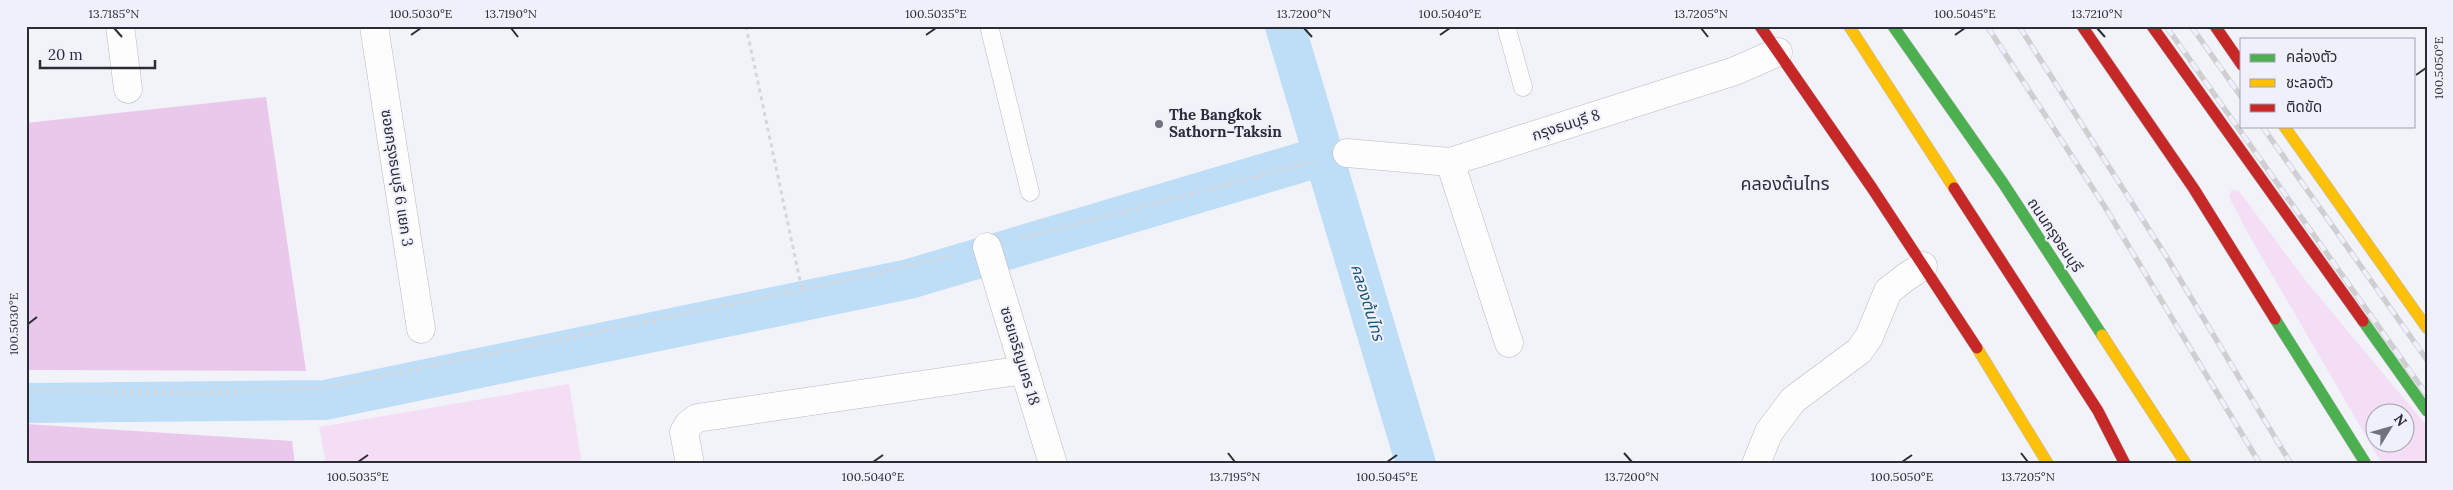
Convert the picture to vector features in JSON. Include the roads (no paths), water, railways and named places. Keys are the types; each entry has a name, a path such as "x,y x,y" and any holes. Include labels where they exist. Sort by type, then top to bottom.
{"main road":[{"path":"1760,26 1923,266 2002,387 2048,464"},
{"path":"1849,26 2092,403 2124,464"},
{"name":"ถนนกรุงธนบุรี","path":"1893,26 2003,183 2186,464"},
{"path":"2082,26 2194,189 2366,464"},
{"path":"2152,26 2427,411"},
{"path":"2215,26 2240,62"},
{"path":"2285,128 2427,328"}],"street":[{"path":"120,26 128,89"},
{"name":"ซอยกรุงธนบุรี 6 แยก 3","path":"374,26 421,329"},
{"name":"กรุงธนบุรี 8","path":"1347,153 1450,162 1735,71 1778,52"},
{"path":"1450,162 1509,343"},
{"name":"ซอยเจริญนคร 18","path":"987,247 1053,464"},
{"path":"1756,464 1769,432 1793,400 1859,350 1869,337 1888,291 1923,266"},
{"path":"690,464 684,432 689,424 697,418 1024,370"}],"lane":[{"path":"989,26 1030,192"},
{"path":"1506,26 1523,88"}],"waterway":[{"name":"คลองต้นไทร","path":"1285,26 1416,464"},
{"path":"26,403 325,400 909,279 1323,156"}],"railway":[{"path":"1987,26 2105,207 2260,464"},
{"path":"2019,26 2166,256 2291,464"},
{"path":"2166,26 2427,395"},
{"path":"2191,26 2240,95"},
{"path":"2263,128 2427,360"}],"place":[{"name":"The Bangkok Sathorn–Taksin","path":"1159,124"}],"district":[{"name":"คลองต้นไทร","path":"1785,184"}]}
